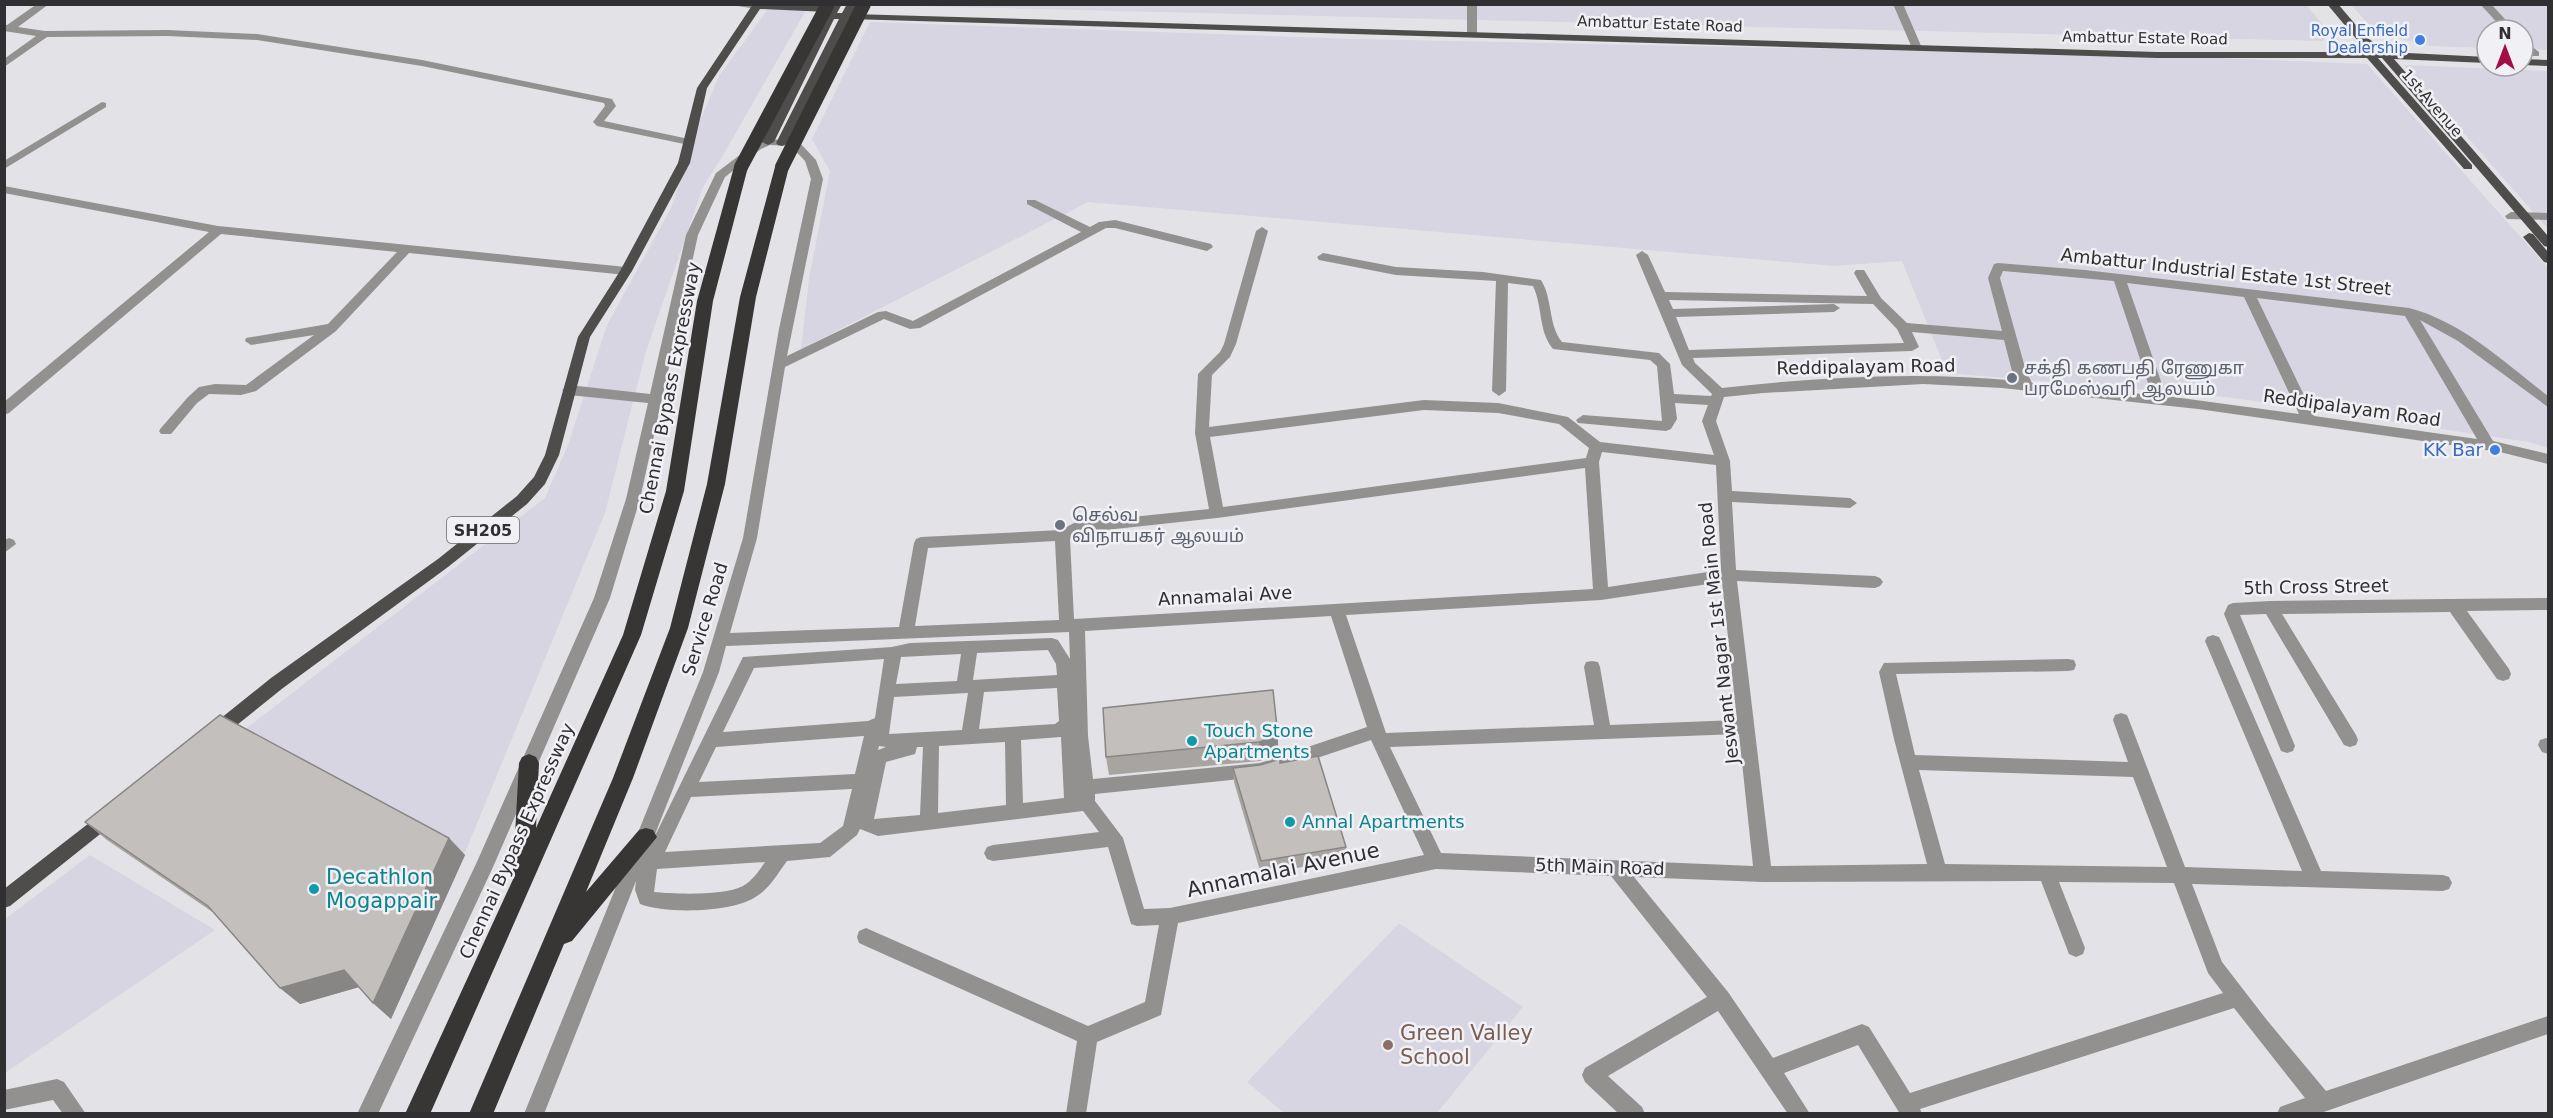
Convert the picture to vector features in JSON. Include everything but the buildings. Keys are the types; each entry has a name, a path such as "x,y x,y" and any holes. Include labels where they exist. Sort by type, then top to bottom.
{"highway":[{"path":"481,1113 623,778 679,628 716,484 748,297 782,167 864,4"},
{"name":"Chennai Bypass Expressway","path":"417,1113 524,880 635,624 675,491 705,301 741,167 833,9"},
{"path":"524,880 529,763"},
{"path":"552,949 646,837"}],"main road":[{"path":"2332,4 2371,49"},
{"name":"Ambattur Estate Road","path":"758,5 888,15 1472,32 1916,44 2371,49 2475,53"},
{"name":"SH205","path":"203,742 277,683 443,562 522,500 540,480 552,456 584,337 626,271 684,163 702,88 758,5"},
{"path":"768,142 833,9"},
{"path":"782,143 848,11"},
{"name":"Ambattur Estate Road","path":"2371,49 2475,59"},
{"name":"1st Avenue","path":"2371,49 2548,259"},
{"name":"1st Avenue","path":"2371,49 2548,243"},
{"path":"2535,54 2548,55"},
{"path":"4,900 120,808"}],"street":[{"path":"7,28 44,4"},
{"path":"730,4 758,5"},
{"path":"1472,4 1472,32"},
{"path":"1898,4 1916,44"},
{"path":"2485,4 2498,18"},
{"path":"7,28 45,34 167,33 257,37 387,57 608,101 610,106 598,122 601,124 688,142"},
{"path":"4,64 45,34"},
{"path":"4,50 22,52"},
{"path":"4,166 102,105"},
{"path":"367,1113 479,878 602,598 633,499 692,236 720,175 757,147 768,142"},
{"name":"Service Road","path":"534,1113 711,672 750,538 779,365 817,178 810,160 794,143 768,142"},
{"path":"4,189 218,230 626,271"},
{"path":"1031,202 1088,231"},
{"path":"2511,216 2548,217"},
{"path":"779,365 882,315 887,315 904,324 915,325 1103,225 1115,224 1207,248"},
{"path":"4,410 10,400 218,230"},
{"path":"1217,513 1203,433 1205,374 1225,354 1230,344 1262,231"},
{"path":"166,431 200,393 207,389 244,391 251,388 331,327 405,250"},
{"path":"1642,255 1669,314 1683,354 1698,376 1718,397"},
{"path":"1323,257 1396,271 1530,281 1540,286 1553,341 1558,346 1658,358 1663,364 1670,419 1666,426 1583,420"},
{"name":"Ambattur Industrial Estate 1st Street","path":"2027,386 2019,371 1994,278 1998,267 2248,292 2426,316 2450,330 2548,402"},
{"path":"1683,354 1912,347 1903,327 1880,303 1860,273"},
{"path":"1499,391 1502,278"},
{"path":"2119,278 2161,400"},
{"path":"2248,292 2308,420"},
{"path":"1661,296 1880,303"},
{"path":"1669,314 1880,303"},
{"path":"2409,312 2488,445"},
{"path":"251,341 331,327"},
{"path":"1903,327 2010,336"},
{"name":"Reddipalayam Road","path":"1668,398 1718,397 1763,388 1923,380 2027,386 2161,400 2488,445 2548,459"},
{"path":"569,390 655,399"},
{"name":"Jeswant Nagar 1st Main Road","path":"1718,397 1709,422 1723,461 1729,575 1763,874"},
{"path":"1203,433 1413,406 1455,405 1498,408 1563,420 1596,446 1723,461"},
{"path":"1596,446 1592,462 1601,594"},
{"path":"651,861 824,851 851,830 888,652 899,632 921,543 1064,535 1074,528 1217,513 1592,462"},
{"path":"1725,496 1850,503"},
{"path":"1064,535 1062,537 1072,625 1071,681 1074,736 1082,798 1114,838"},
{"name":"Annamalai Ave","path":"721,640 1072,625 1601,594 1729,575 1875,582"},
{"name":"5th Cross Street","path":"2286,746 2232,614 2233,609 2240,607 2548,604"},
{"path":"2454,605 2503,674"},
{"path":"2270,607 2350,740"},
{"path":"1336,609 1379,736 1436,861"},
{"path":"760,638 651,861 645,880 646,898 655,901 732,897 746,894 758,884 783,853"},
{"path":"2213,641 2315,879"},
{"path":"1052,644 1064,663 1071,681 1067,723 1064,729 892,742 880,739 886,690 892,659 896,652 910,649 970,647 1052,644"},
{"path":"969,737 970,647"},
{"path":"749,662 888,652"},
{"path":"1938,872 1886,677 1890,668 2068,665"},
{"path":"1592,667 1603,732"},
{"path":"886,690 1071,681"},
{"path":"2121,720 2178,875 2215,967 2322,1101"},
{"path":"1074,736 900,749 880,756 875,766 865,823 878,828 1015,811 1260,770 1379,736 1747,727"},
{"path":"712,740 874,728"},
{"path":"1013,741 1015,811"},
{"path":"929,822 931,747"},
{"path":"1908,762 2139,770"},
{"path":"685,790 863,781"},
{"path":"993,853 1114,838"},
{"name":"Annamalai Avenue","path":"1114,838 1137,918 1170,916 1436,861"},
{"name":"5th Main Road","path":"1436,861 1763,874 2047,873 2443,883"},
{"path":"1615,867 1721,999 1800,1113"},
{"path":"2047,873 2076,948"},
{"path":"866,937 1088,1036 1154,1008 1170,916"},
{"path":"1769,1069 1862,1034 1909,1109 2238,998"},
{"path":"1635,1113 1592,1075 1721,999"},
{"path":"2287,1113 2548,1025"},
{"path":"1076,1113 1088,1036"},
{"path":"4,1100 57,1089 76,1113"}],"shaded area":[{"path":"2306,4 2330,34 2322,41 880,5"},
{"path":"771,5 809,5 703,187 645,354 605,513 464,855 239,734 545,498 568,445 607,325 672,206 699,123 719,76"},
{"path":"2351,5 2548,5 2548,50 2535,49 2535,18 2475,18 2475,48 2430,46 2389,36 2371,27"},
{"path":"870,22 1356,39 2167,56 2367,64 2548,268 2548,448 2529,442 2227,397 1947,373 1902,261 1834,266 1088,202 801,349 809,278 830,171 812,139"},
{"path":"2404,65 2475,68 2475,78 2535,78 2535,70 2548,71 2548,229"},
{"path":"90,855 215,930 5,1073 5,919"},
{"name":"Green Valley School","path":"1399,923 1523,1007 1437,1113 1284,1113 1247,1082"}],"place":[{"name":"Royal Enfield Dealership","path":"2420,40"},
{"name":"சக்தி கணபதி ரேணுகா பரமேஸ்வரி ஆலயம்","path":"2012,378"},
{"name":"KK Bar","path":"2495,450"},
{"name":"செல்வ விநாயகர் ஆலயம்","path":"1060,525"},
{"name":"Touch Stone Apartments","path":"1192,741"},
{"name":"Annal Apartments","path":"1290,822"},
{"name":"Decathlon Mogappair","path":"314,889"},
{"name":"Green Valley School","path":"1388,1045"}]}
